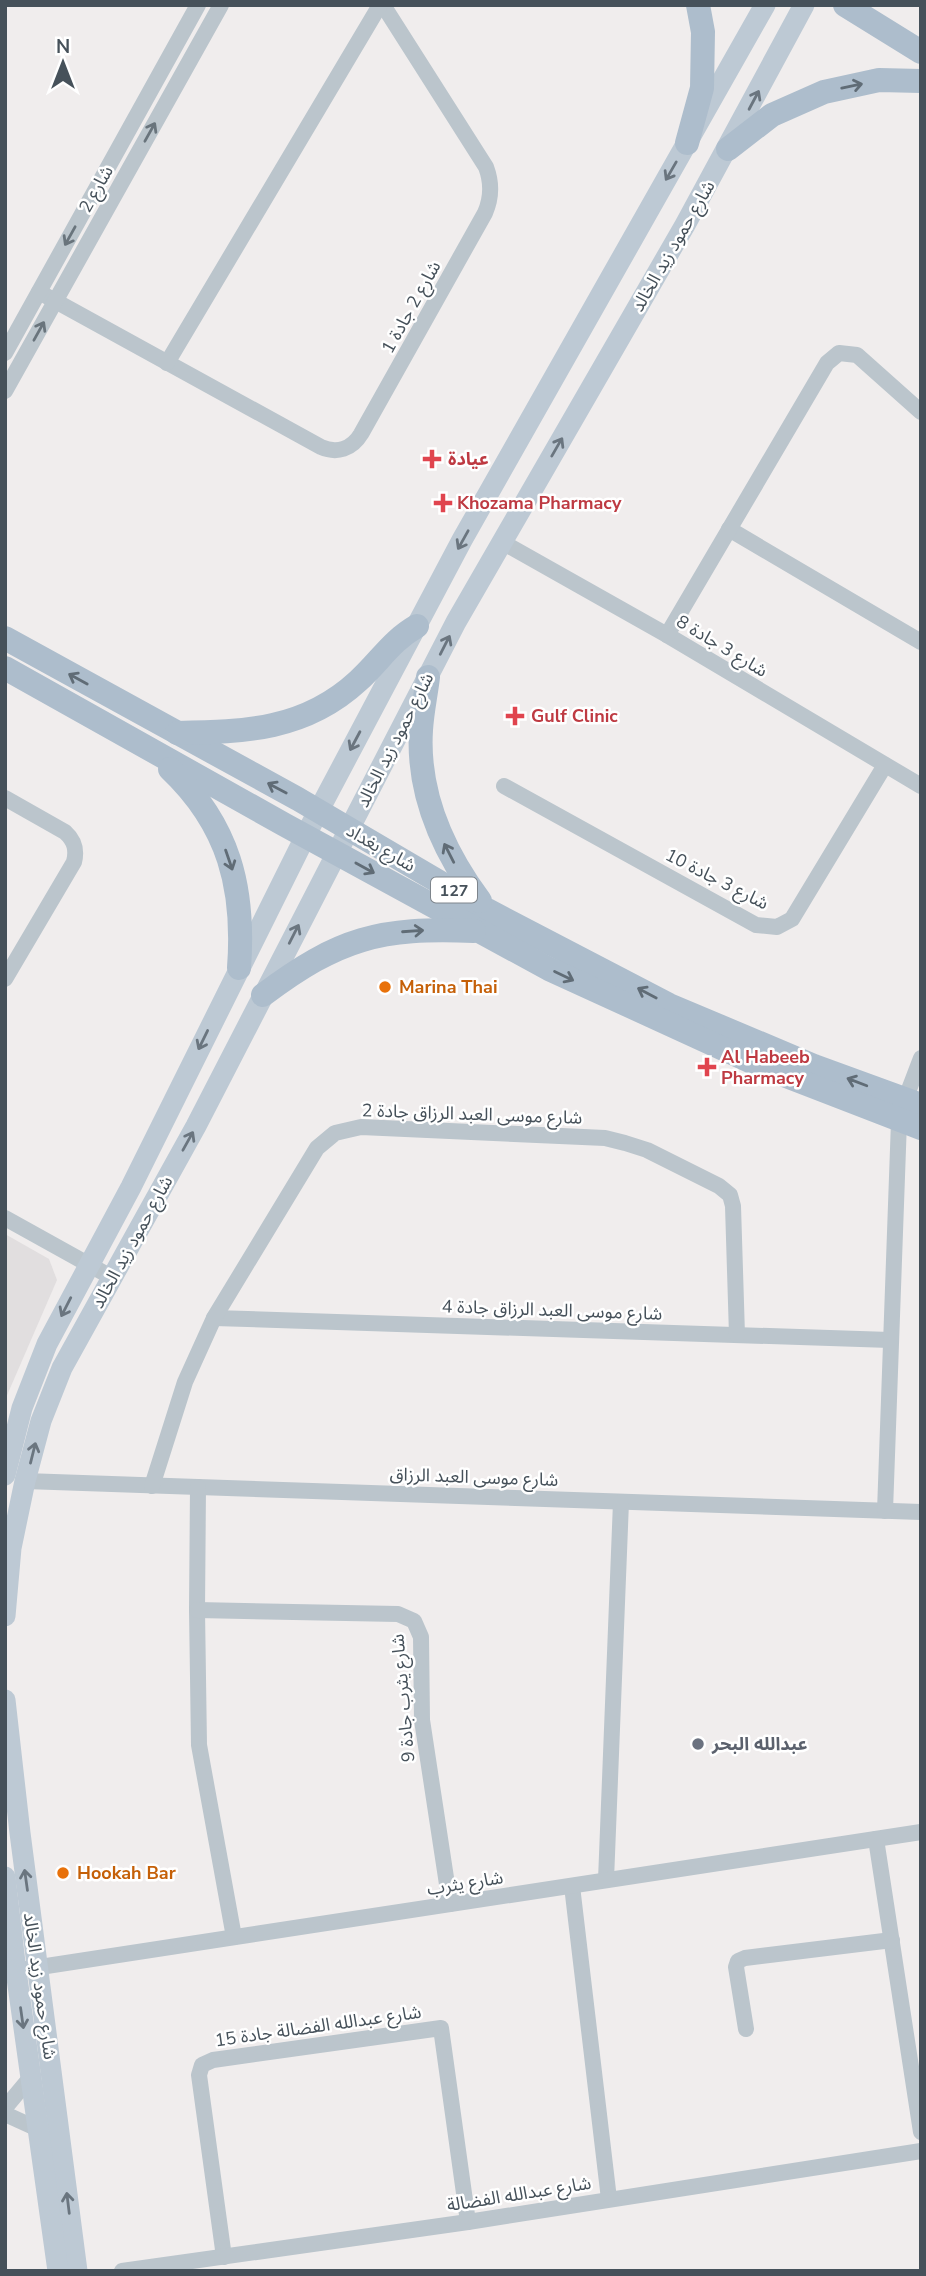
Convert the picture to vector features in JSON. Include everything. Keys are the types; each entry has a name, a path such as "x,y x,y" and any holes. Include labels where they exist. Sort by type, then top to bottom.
{"main road":[{"path":"687,143 702,88 704,32 698,5"},
{"name":"شارع حمود زيد الخالد","path":"5,1616 22,1408 47,1344 131,1187 305,836 463,540 765,5"},
{"name":"شارع حمود زيد الخالد","path":"15,1478 62,1368 196,1126 428,677 502,542 728,149 804,5"},
{"path":"845,5 921,52"},
{"path":"728,149 772,115 824,92 879,80 921,81"},
{"path":"175,733 262,729 307,714 360,680 392,643 417,626"},
{"name":"شارع بغداد","path":"5,638 349,829 549,969 696,1038 911,1114"},
{"name":"شارع بغداد","path":"5,668 305,836 484,921"},
{"path":"263,995 314,959 360,940 484,921 438,828 428,796 422,763 421,729 428,677"},
{"path":"146,747 196,797 213,822 226,850 240,902 239,968"},
{"name":"شارع حمود زيد الخالد","path":"5,1700 77,2271"},
{"name":"شارع حمود زيد الخالد","path":"5,1877 58,2271"}],"street":[{"name":"شارع 2","path":"5,353 198,5"},
{"name":"شارع 2","path":"5,391 221,5"},
{"name":"شارع 2 جادة 1","path":"39,292 167,363 327,450 347,448 361,434 485,213 491,195 486,167 381,5 167,363"},
{"path":"667,635 827,363 839,353 857,355 921,411"},
{"path":"729,529 921,642"},
{"name":"شارع 3 جادة 8","path":"502,542 667,635 921,786"},
{"name":"شارع 3 جادة 10","path":"504,786 756,925 777,927 792,919 885,765"},
{"path":"5,798 65,832 74,842 76,856 5,979"},
{"path":"885,1511 890,1339 911,1114 921,1058"},
{"name":"شارع موسى العبد الرزاق جادة 2","path":"152,1486 184,1381 214,1318 317,1148 335,1133 361,1127 605,1138 647,1150 719,1186 730,1195 733,1206 737,1335"},
{"path":"5,1218 113,1278"},
{"name":"شارع موسى العبد الرزاق جادة 4","path":"214,1318 890,1339"},
{"name":"شارع موسى العبد الرزاق","path":"15,1478 152,1486 921,1512"},
{"path":"198,1487 200,1745 234,1937"},
{"path":"606,1880 621,1502"},
{"name":"شارع يثرب جادة 9","path":"197,1610 398,1614 414,1621 421,1637 422,1720 450,1905"},
{"name":"شارع يثرب","path":"16,1971 921,1832"},
{"path":"876,1839 921,2132"},
{"path":"572,1886 609,2199"},
{"path":"746,2029 736,1967 738,1961 892,1940"},
{"name":"شارع عبدالله الفضالة جادة 15","path":"224,2258 199,2075 202,2065 213,2060 441,2028 468,2222"},
{"path":"5,2108 30,2078"},
{"path":"5,2114 38,2129"},
{"name":"شارع عبدالله الفضالة","path":"122,2271 468,2222 921,2151"}],"shaded area":[{"path":"5,1234 49,1259 57,1280 5,1400"}],"place":[{"name":"عيادة","path":"432,459"},
{"name":"Khozama Pharmacy","path":"443,503"},
{"name":"Gulf Clinic","path":"515,716"},
{"name":"Marina Thai","path":"385,987"},
{"name":"Al Habeeb Pharmacy","path":"707,1067"},
{"name":"عبدالله البحر","path":"698,1744"},
{"name":"Hookah Bar","path":"63,1873"}]}
